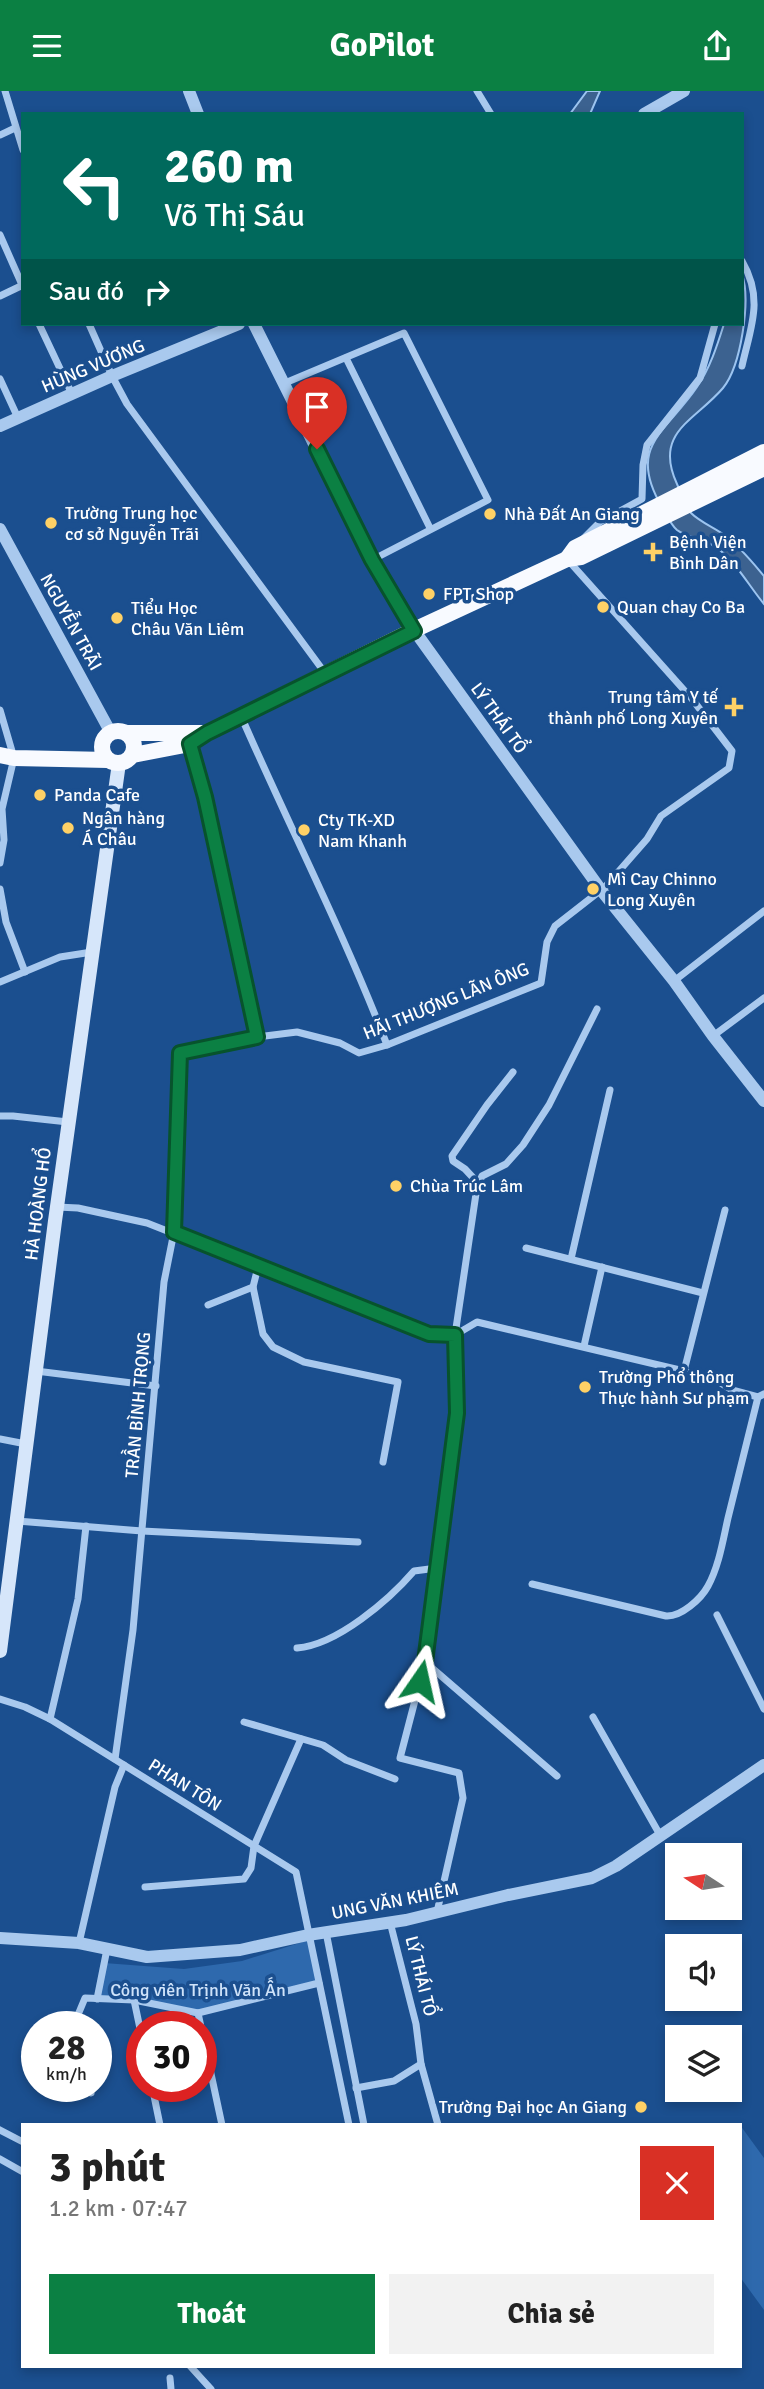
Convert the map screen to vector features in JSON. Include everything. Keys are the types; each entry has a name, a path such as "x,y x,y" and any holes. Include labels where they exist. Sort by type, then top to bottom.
{"highway":[{"path":"7,756 120,759 190,744 241,716 639,521 764,451"},
{"path":"639,521 701,499 764,468"},
{"path":"7,756 53,756 83,751 115,734 207,733"},
{"path":"115,734 134,743 120,759"},
{"path":"115,734 102,746 120,759"}],"main road":[{"name":"HÀ HOÀNG HỔ","path":"0,1651 68,1122 120,759"}],"street":[{"path":"5,91 21,144"},
{"path":"190,91 197,112"},
{"path":"477,91 490,112"},
{"path":"647,112 684,91"},
{"path":"0,135 15,128"},
{"path":"0,235 21,284"},
{"path":"742,366 755,299 753,282 744,265"},
{"path":"0,296 21,286"},
{"path":"40,326 72,394"},
{"path":"90,326 127,404 327,676"},
{"name":"HÙNG VƯƠNG","path":"0,426 234,326"},
{"name":"LÝ THÁI TỔ","path":"255,326 372,560 414,631 601,890 674,981 713,1036 759,1086 764,1101"},
{"path":"571,553 600,522 642,499 643,465 647,445 700,378 714,326"},
{"path":"285,383 404,333 488,501 430,528 372,560"},
{"path":"346,358 430,528"},
{"path":"0,379 18,418"},
{"name":"NGUYỄN TRÃI","path":"0,529 115,734"},
{"name":"HÃI THƯỢNG LÃN ÔNG","path":"180,1053 296,1032 340,1043 359,1053 387,1045 541,983 547,941 555,926 601,890 647,839 661,815 729,768 732,751 571,553"},
{"path":"0,710 7,756 2,809 4,840 0,863"},
{"path":"241,716 367,992 387,1045"},
{"path":"190,744 205,797 257,1037"},
{"path":"0,889 6,922 25,972"},
{"path":"674,981 764,911"},
{"path":"0,982 60,957 92,952"},
{"path":"713,1036 764,997"},
{"path":"437,1912 463,1798 459,1773 400,1758 425,1662 457,1413 455,1335 478,1183 482,1176 506,1164 523,1145 549,1105 597,1009"},
{"name":"TRẦN BÌNH TRỌNG","path":"115,1759 133,1630 164,1282 174,1232 180,1053"},
{"path":"478,1183 465,1168 453,1161 452,1156 513,1072"},
{"path":"571,1259 610,1090"},
{"path":"0,1117 68,1122"},
{"path":"57,1207 78,1208 147,1223 174,1232 429,1334 455,1335 477,1322 684,1371 732,1390 761,1395 710,1581 704,1592 684,1611 666,1616 532,1584"},
{"path":"684,1371 725,1210"},
{"path":"526,1248 703,1293"},
{"path":"258,1267 253,1287 263,1334 273,1347 304,1363 398,1383 383,1462"},
{"path":"584,1346 602,1267"},
{"path":"208,1305 253,1287"},
{"path":"36,1371 156,1386"},
{"path":"0,1439 26,1444"},
{"path":"17,1521 142,1531 358,1542"},
{"path":"50,1719 78,1599 86,1526"},
{"path":"297,1648 320,1643 342,1631 392,1595 414,1571 437,1568"},
{"path":"717,1615 764,1709"},
{"path":"425,1662 557,1776"},
{"name":"PHAN TÔN","path":"0,1699 50,1719 296,1872 349,2123"},
{"path":"593,1717 660,1835"},
{"path":"244,1722 323,1745 346,1760 395,1779"},
{"path":"145,1887 244,1879 251,1868 254,1846 301,1739"},
{"path":"79,1943 115,1787 124,1765"},
{"name":"UNG VĂN KHIÊM","path":"0,1938 79,1943 147,1957 184,1955 240,1949 390,1922 592,1878 764,1765"},
{"name":"LÝ THÁI TỔ","path":"390,1922 418,2039 421,2064 437,2123"},
{"path":"326,1932 364,2123"},
{"path":"97,1999 107,1949"},
{"path":"206,2011 319,1983"},
{"path":"80,2011 85,1998 134,2000 188,2011"},
{"path":"134,2000 136,2011"},
{"path":"356,2088 394,2081 421,2064"},
{"path":"155,2102 160,2123"},
{"path":"217,2102 222,2123"},
{"path":"0,2130 21,2141"},
{"path":"0,2159 21,2171"},
{"path":"192,2368 211,2389"},
{"path":"170,2378 171,2389"}],"green space":[{"name":"Công viên Trịnh Văn Ấn","path":"309,1940 319,1983 206,2011 188,2011 134,2000 97,1999 104,1963 184,1969 242,1961"},
{"path":"742,2128 764,2158 764,2310 742,2280"}],"shaded area":[{"path":"587,91 600,91 591,112 571,112"},
{"path":"744,281 745,285 744,324"},
{"path":"723,326 744,326 735,365 729,378 723,388 680,429 670,452 671,466 691,513 732,541 764,576 764,604 719,549 675,528 652,486 648,469 649,454 654,441 702,380"}],"place":[{"name":"Nhà Đất An Giang","path":"490,514"},
{"name":"Trường Trung học cơ sở Nguyễn Trãi","path":"51,523"},
{"name":"Bệnh Viện Bình Dân","path":"653,552"},
{"name":"FPT Shop","path":"429,594"},
{"name":"Quan chay Co Ba","path":"603,607"},
{"name":"Tiểu Học Châu Văn Liêm","path":"117,618"},
{"name":"Trung tâm Y tế thành phố Long Xuyên","path":"734,707"},
{"name":"Panda Cafe","path":"40,795"},
{"name":"Ngân hàng Á Châu","path":"68,828"},
{"name":"Cty TK-XD Nam Khanh","path":"304,830"},
{"name":"Mì Cay Chinno Long Xuyên","path":"593,889"},
{"name":"Chùa Trúc Lâm","path":"396,1186"},
{"name":"Trường Phổ thông Thực hành Sư phạm","path":"585,1387"},
{"name":"Trường Đại học An Giang","path":"641,2107"}],"route":[{"path":"317,449 372,560 414,631 207,733 190,744 205,797 257,1037 180,1053 174,1232 429,1334 455,1335 457,1413 425,1662 420,1681"}]}
